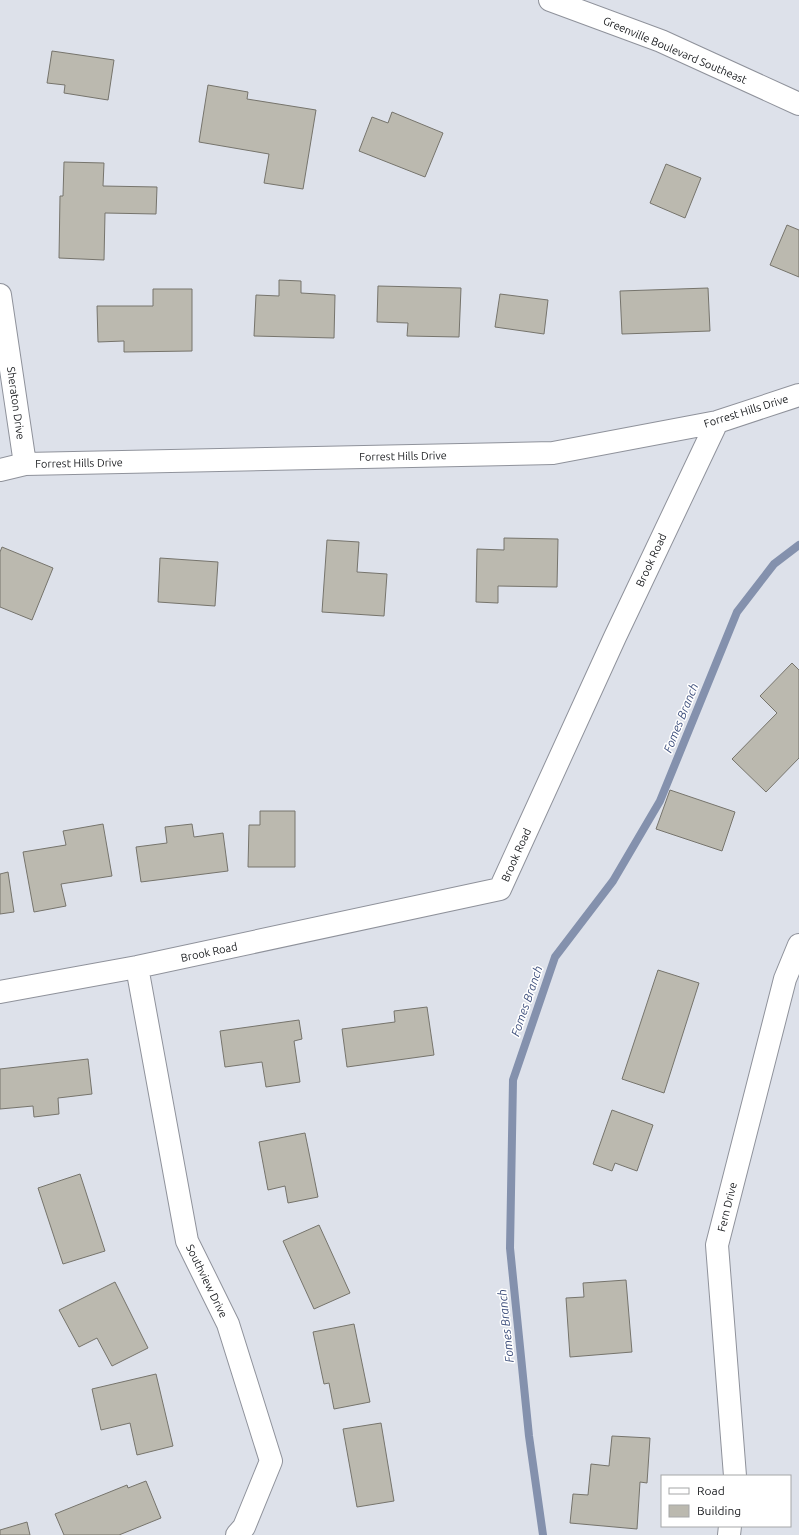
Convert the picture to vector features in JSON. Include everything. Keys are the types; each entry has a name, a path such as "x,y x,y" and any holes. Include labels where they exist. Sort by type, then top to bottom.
{"main road":[{"name":"Greenville Boulevard Southeast","path":"550,0 661,41 799,104"},
{"name":"Sheraton Drive","path":"0,295 25,464"},
{"name":"Forrest Hills Drive","path":"0,470 25,464 553,453 717,422 799,395"},
{"name":"Brook Road","path":"0,992 137,967 500,889 615,637 717,422"},
{"name":"Fern Drive","path":"735,1475 717,1245 785,979 799,946"},
{"name":"Southview Drive","path":"137,967 187,1241 228,1324 272,1461 244,1527 237,1535"}],"building":[{"path":"52,51 114,60 108,100 64,93 65,85 47,83"},
{"path":"208,85 248,92 247,99 316,110 303,189 264,183 269,154 199,142"},
{"path":"392,112 443,133 425,177 359,151 372,117 388,123"},
{"path":"64,162 104,163 103,186 157,187 156,214 105,213 104,260 59,258 60,196 63,196"},
{"path":"666,164 701,178 685,218 650,203"},
{"path":"787,225 799,230 799,277 770,265"},
{"path":"279,280 301,281 301,293 335,295 334,338 254,336 256,295 279,296"},
{"path":"378,286 461,288 459,337 407,336 408,323 377,322"},
{"path":"708,288 710,331 622,334 620,291"},
{"path":"153,289 192,289 192,351 124,352 124,341 98,342 97,306 153,306"},
{"path":"500,294 548,300 544,334 495,327"},
{"path":"504,538 558,539 557,587 498,586 498,603 476,602 477,549 504,550"},
{"path":"327,540 359,542 357,572 387,574 384,616 322,612"},
{"path":"2,547 53,568 32,620 0,607 0,552"},
{"path":"160,558 218,562 215,606 158,602"},
{"path":"792,663 799,670 799,758 766,792 732,759 777,713 760,696"},
{"path":"670,790 735,812 722,851 656,829"},
{"path":"260,811 295,811 295,867 248,867 249,825 260,825"},
{"path":"103,824 112,876 61,884 66,906 34,912 23,852 66,845 63,831"},
{"path":"192,824 194,837 223,833 228,871 141,882 136,847 167,843 165,827"},
{"path":"8,872 14,912 0,914 0,874"},
{"path":"658,970 699,983 664,1093 622,1079"},
{"path":"427,1007 434,1055 347,1067 342,1029 395,1022 394,1011"},
{"path":"299,1020 302,1039 294,1041 300,1082 266,1087 262,1062 225,1067 220,1031"},
{"path":"88,1059 92,1094 58,1098 59,1114 34,1117 33,1106 0,1109 0,1069"},
{"path":"612,1110 653,1125 637,1171 615,1163 612,1171 593,1164"},
{"path":"305,1133 318,1197 288,1203 285,1186 268,1190 259,1142"},
{"path":"80,1174 105,1251 63,1264 38,1188"},
{"path":"319,1225 350,1293 314,1309 283,1241"},
{"path":"626,1280 632,1352 570,1357 566,1298 584,1297 583,1283"},
{"path":"115,1282 148,1348 112,1366 97,1338 79,1347 59,1310"},
{"path":"354,1324 370,1402 334,1409 329,1383 324,1384 313,1332"},
{"path":"156,1374 173,1446 137,1455 130,1423 101,1430 92,1389"},
{"path":"381,1423 394,1501 357,1507 343,1429"},
{"path":"612,1436 650,1438 647,1483 640,1482 637,1529 570,1523 573,1494 588,1495 591,1464 609,1466"},
{"path":"146,1481 161,1518 119,1535 64,1535 55,1514 127,1485 128,1488"},
{"path":"27,1522 30,1535 0,1535 0,1530"}],"waterway":[{"name":"Fomes Branch","path":"543,1535 529,1436 510,1248 513,1080 555,957 613,881 660,801 737,612 774,564 799,545"}]}
